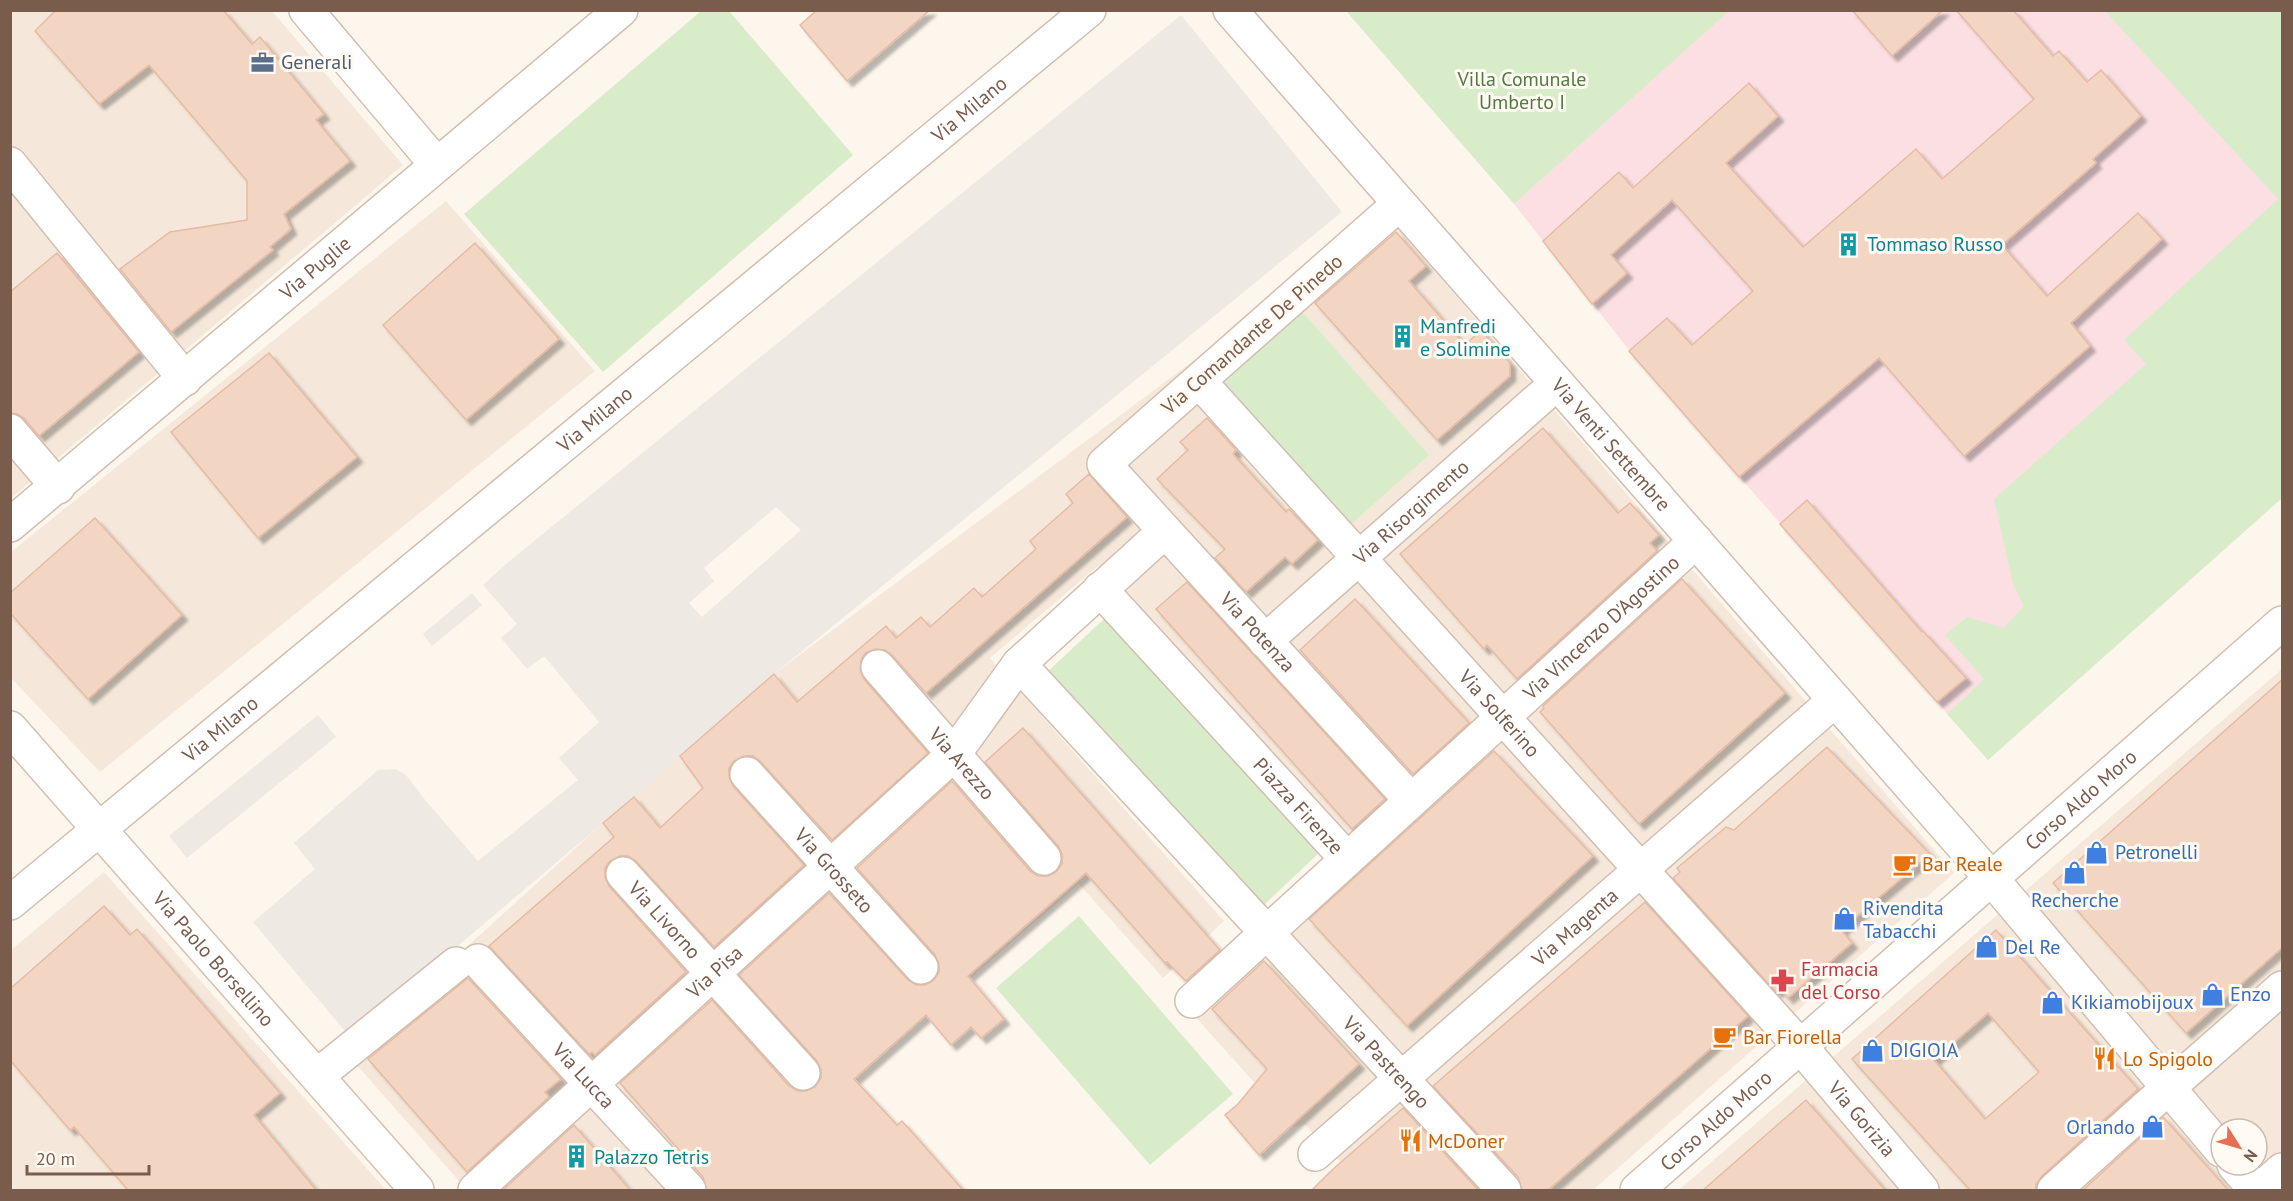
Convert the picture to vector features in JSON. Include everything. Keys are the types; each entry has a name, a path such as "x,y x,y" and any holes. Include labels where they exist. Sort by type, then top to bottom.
{"street":[{"path":"306,10 437,165"},
{"name":"Via Puglie","path":"10,525 58,487 621,10"},
{"name":"Via Milano","path":"10,903 1089,10"},
{"name":"Via Venti Settembre","path":"1230,10 1991,878 2209,1136"},
{"path":"10,164 185,379"},
{"name":"Via Comandante De Pinedo","path":"1104,464 1399,204"},
{"name":"Via Solferino","path":"1199,381 1800,1046"},
{"name":"Via Risorgimento","path":"1265,641 1557,383"},
{"path":"10,431 58,487"},
{"name":"Via Potenza","path":"1104,464 1411,800"},
{"path":"1165,531 1019,664 1267,933 1192,1001"},
{"name":"Via Vincenzo D'Agostino","path":"1347,859 1696,541"},
{"name":"Piazza Firenze","path":"1100,589 1347,859 1267,933"},
{"name":"Corso Aldo Moro","path":"1637,1191 2283,623"},
{"name":"Via Pisa","path":"474,1191 954,754 1019,664"},
{"name":"Via Arezzo","path":"878,667 1044,858"},
{"name":"Via Magenta","path":"1315,1154 1835,700"},
{"name":"Via Paolo Borsellino","path":"10,728 417,1191"},
{"name":"Via Grosseto","path":"747,774 921,967"},
{"name":"Via Livorno","path":"622,874 802,1073"},
{"name":"Via Pastrengo","path":"1267,933 1504,1191"},
{"name":"Via Lucca","path":"316,1076 467,962 591,1084 689,1191"},
{"path":"2054,1191 2283,988"},
{"name":"Via Gorizia","path":"1800,1046 1922,1191"},
{"path":"2245,1177 2258,1191 2283,1170"}],"shaded area":[{"path":"11,11 272,11 403,165 11,498"},
{"path":"1726,11 2106,11 2282,202 2282,498 1988,760 1636,359 1514,204"},
{"path":"1181,15 1342,212 774,674 634,797 350,1037 253,922 315,869 294,843 378,770 396,769 406,775 478,861 578,780 559,758 599,722 544,656 527,669 501,638 517,624 483,585 507,563","holes":["776,507 801,530 702,617 689,603 714,581 704,568"]},
{"path":"446,201 595,371 100,772 11,678 11,552"},
{"path":"1387,216 1954,873 1593,1190 1367,1190 1305,1125 1294,1127 1192,1013 1357,860 1098,566 990,658 1224,921 1163,978 1079,884 854,1079 843,1093 729,1190 467,1190 348,1055 603,823 774,674"},
{"path":"472,593 482,605 432,646 423,634"},
{"path":"2282,669 2282,1186 2269,1171 2269,1117 2209,1117 2209,1177 2235,1177 2239,1190 1679,1190"},
{"path":"318,715 336,737 187,858 169,836"},
{"path":"104,872 386,1190 11,1190 11,950"}],"green space":[{"path":"701,11 729,11 853,155 603,372 464,214"},
{"name":"Villa Comunale Umberto I","path":"1346,11 1729,11 1514,204"},
{"path":"2105,11 2282,11 2282,498 1988,760 1947,714 1984,679 1945,635 1967,617 2004,628 2024,606 2013,584 1994,499 2146,364 2124,340 2278,199"},
{"path":"1298,307 1429,455 1350,525 1219,378"},
{"path":"1104,619 1321,851 1263,906 1045,674"},
{"path":"1079,916 1233,1094 1150,1165 996,988"}],"building":[{"path":"56,10 223,10 252,44 260,37 324,114 316,120 350,161 284,214 291,229 270,247 273,250 171,332 120,269 170,232 247,220 247,181 149,65 99,104 35,31"},
{"path":"817,10 930,10 847,81 800,25"},
{"path":"1852,10 1943,10 1892,56"},
{"name":"Tommaso Russo","path":"1956,10 2013,10 2053,56 2059,51 2087,82 2101,70 2141,116 2093,159 2096,163 2002,245 2047,296 2138,213 2162,239 2071,323 2090,346 1964,456 1879,358 1739,477 1629,351 1667,318 1692,345 1753,291 1672,200 1611,255 1627,273 1592,304 1543,241 1619,172 1633,188 1749,83 1778,116 1726,163 1803,247 1916,149 1942,179 2034,99"},
{"name":"Manfredi e Solimine","path":"1396,232 1426,266 1409,281 1465,345 1481,330 1510,363 1510,376 1437,440 1315,303"},
{"path":"475,243 559,339 466,420 383,325"},
{"path":"57,253 139,352 39,436 24,418 10,413 10,292"},
{"path":"269,353 357,457 258,538 171,432"},
{"path":"1207,418 1236,450 1233,454 1286,512 1289,509 1318,540 1292,564 1285,557 1246,592 1215,558 1225,549 1157,479 1188,450 1180,442"},
{"path":"1543,428 1618,513 1630,503 1659,535 1650,543 1657,551 1517,679 1487,645 1484,649 1400,554"},
{"path":"1089,474 1127,517 926,693 885,650 875,649 865,653 861,660 860,670 864,679 928,753 832,840 760,761 753,756 744,756 734,761 729,768 729,777 733,786 804,865 714,947 636,861 628,856 620,856 610,861 605,868 605,877 609,886 686,972 595,1055 592,1052 589,1054 489,946 614,837 603,823 634,797 660,828 703,788 680,756 774,674 797,702 886,626 896,638 921,617 930,627 974,588 982,597 1036,549 1030,541 1073,503 1066,494"},
{"path":"1807,500 1922,632 1966,678 1937,702 1780,524"},
{"path":"95,518 182,615 88,699 10,613 10,593"},
{"path":"1682,579 1785,693 1639,824 1540,712 1543,706"},
{"path":"1187,582 1385,799 1352,829 1156,609"},
{"path":"1355,599 1469,723 1413,774 1300,650"},
{"path":"2283,679 2283,947 2186,1033 2053,883"},
{"path":"1023,728 1220,950 1186,981 1167,962 1165,963 1086,873 968,976 1004,1019 981,1038 971,1027 951,1045 926,1015 854,1079 897,1125 902,1121 964,1191 707,1191 703,1177 620,1083 712,1000 789,1086 798,1091 806,1091 815,1087 821,1078 821,1070 817,1061 739,975 829,893 908,980 916,985 925,985 933,981 939,972 939,964 935,955 857,868 952,781 1030,871 1038,876 1048,876 1056,872 1062,864 1062,854 1058,846 985,762"},
{"path":"1827,747 1930,854 1841,930 1852,943 1788,998 1780,989 1776,992 1673,878 1680,872 1677,868 1726,827 1734,830"},
{"path":"1494,751 1593,856 1407,1026 1309,919"},
{"path":"1645,902 1748,1016 1547,1191 1522,1191 1518,1177 1433,1086"},
{"path":"104,906 130,935 137,929 280,1093 254,1115 317,1191 129,1191 74,1127 70,1130 10,1060 10,989"},
{"path":"1996,930 2138,1089 2042,1176 2036,1184 2036,1191 1971,1191 1852,1059","holes":["1988,1013 2039,1072 1985,1119 1934,1060"]},
{"path":"1264,961 1359,1064 1259,1155 1225,1115 1238,1104 1267,1069 1212,1009"},
{"path":"468,978 561,1079 545,1092 549,1097 467,1172 368,1059"},
{"path":"1806,1100 1886,1191 1702,1191 1767,1134"},
{"path":"1403,1108 1479,1191 1311,1191 1332,1170"},
{"path":"2163,1117 2209,1169 2209,1177 2217,1177 2229,1191 2082,1191"},
{"name":"Palazzo Tetris","path":"574,1125 631,1191 502,1191"}],"place":[{"name":"Generali","path":"263,62"},
{"name":"Tommaso Russo","path":"1849,244"},
{"name":"Manfredi e Solimine","path":"1402,337"},
{"name":"Petronelli","path":"2097,852"},
{"name":"Bar Reale","path":"1904,864"},
{"name":"Recherche","path":"2075,872"},
{"name":"Rivendita Tabacchi","path":"1845,919"},
{"name":"Del Re","path":"1987,947"},
{"name":"Farmacia del Corso","path":"1783,980"},
{"name":"Enzo","path":"2212,994"},
{"name":"Kikiamobijoux","path":"2053,1002"},
{"name":"Bar Fiorella","path":"1725,1037"},
{"name":"DIGIOIA","path":"1872,1050"},
{"name":"Lo Spigolo","path":"2105,1059"},
{"name":"Orlando","path":"2153,1127"},
{"name":"McDoner","path":"1410,1141"},
{"name":"Palazzo Tetris","path":"576,1157"}]}
